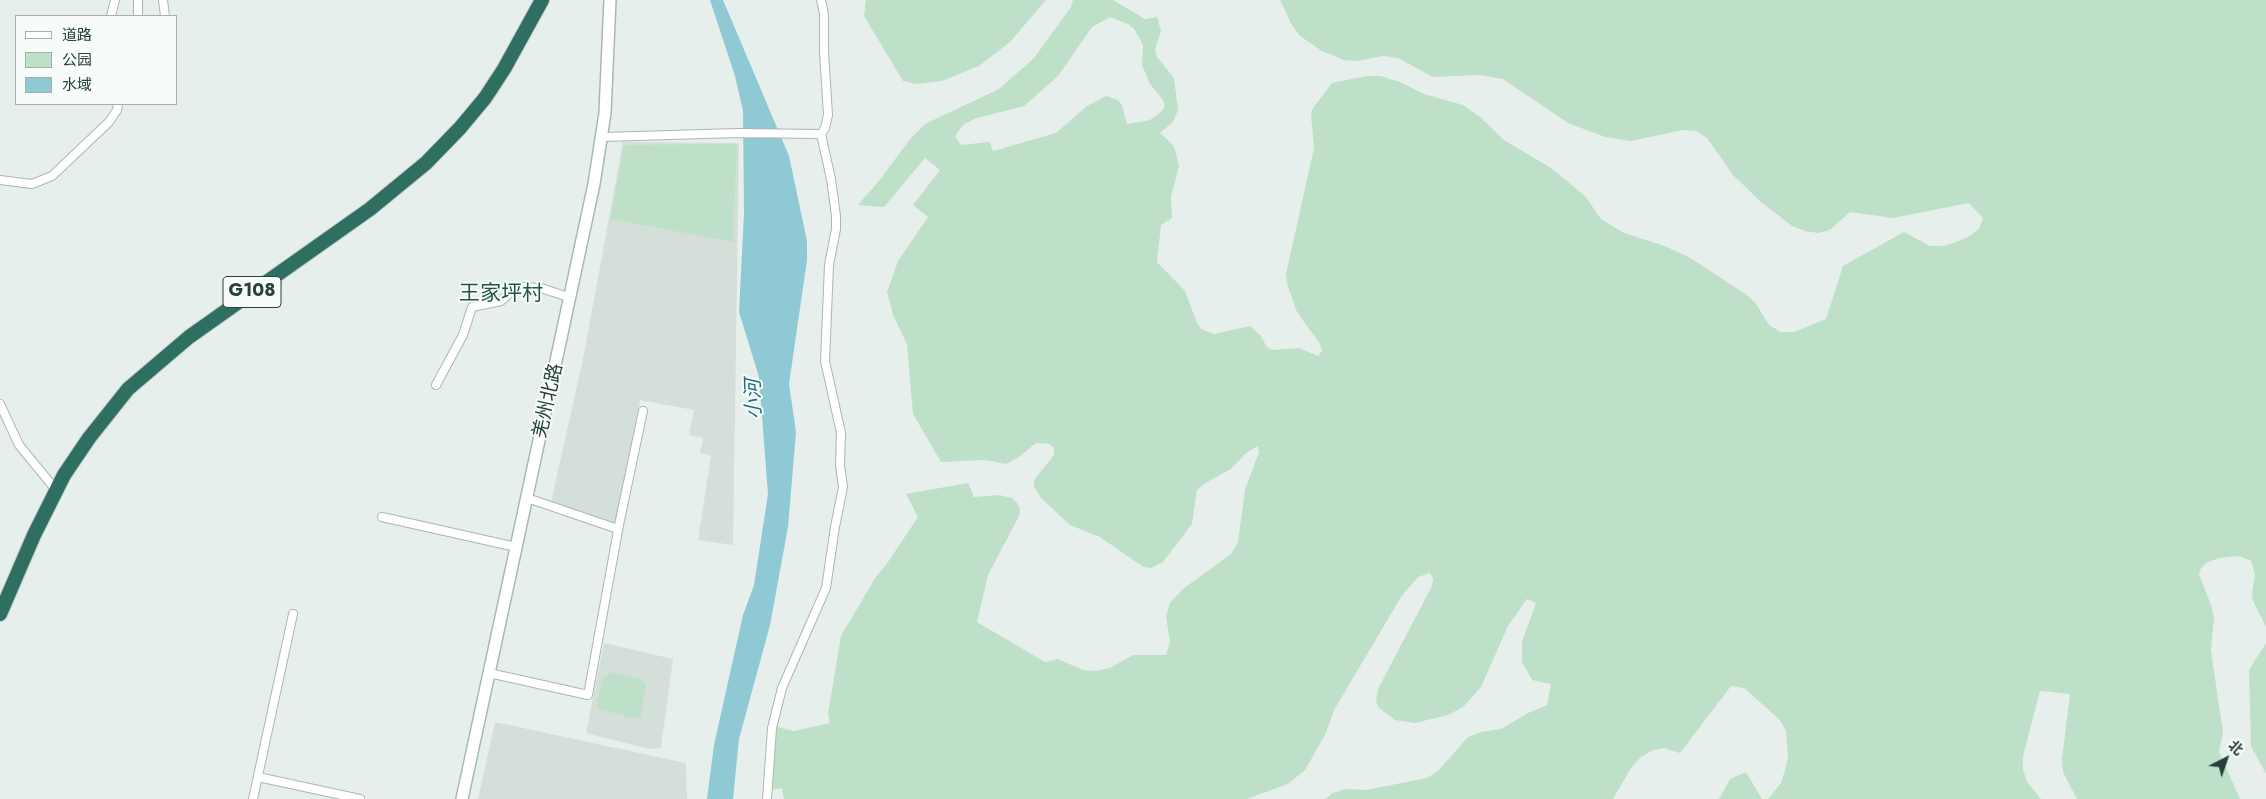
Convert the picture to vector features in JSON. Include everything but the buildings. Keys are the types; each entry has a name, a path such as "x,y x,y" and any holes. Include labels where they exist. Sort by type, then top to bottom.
{"highway":[{"name":"G108","path":"0,614 34,535 56,490 89,438 112,408 142,376 196,332 370,209 426,163 460,128 485,98 504,69 542,0"}],"main road":[{"name":"羌州北路","path":"462,799 571,298 602,137 605,113 610,0"}],"street":[{"path":"111,15 115,0"},
{"path":"138,0 138,15"},
{"path":"163,0 165,15"},
{"path":"767,799 772,728 782,688 826,588 843,487 840,465 840,432 825,361 829,265 836,229 836,216 831,179 821,134 825,128 828,114 824,52 824,14 821,0"},
{"path":"0,180 32,184 52,176 109,122 118,105"},
{"path":"602,137 738,133 821,134"},
{"path":"436,384 463,335 472,307 501,301 512,291 522,286 541,288 571,298"},
{"path":"0,404 19,445 56,490"},
{"path":"489,673 588,695 618,530 643,411"},
{"path":"527,498 618,530"},
{"path":"382,517 516,547"},
{"path":"253,799 293,614"},
{"path":"258,777 340,797 360,799"}],"shaded area":[{"path":"623,142 739,143 733,545 698,540 711,456 700,453 703,438 689,435 694,410 640,400 616,523 551,502 583,359"},
{"path":"604,643 673,659 661,748 650,749 586,733"},
{"path":"495,722 686,763 687,799 478,799"}],"green space":[{"path":"866,0 1046,0 1010,42 979,66 942,81 916,84 903,81 864,16"},
{"path":"1073,0 1113,0 1145,19 1157,17 1161,31 1155,50 1157,57 1174,78 1178,110 1173,122 1160,133 1174,146 1179,166 1171,197 1172,218 1161,225 1157,262 1185,291 1201,329 1214,334 1250,326 1260,335 1267,347 1272,350 1299,348 1318,356 1322,351 1320,344 1297,312 1288,287 1286,274 1314,148 1311,115 1313,108 1332,83 1367,76 1380,76 1400,82 1424,94 1463,105 1480,117 1504,140 1551,168 1585,196 1601,219 1624,233 1662,245 1687,256 1744,293 1755,302 1769,325 1781,332 1794,332 1826,319 1843,266 1904,232 1930,246 1943,246 1956,242 1968,237 1979,229 1983,218 1969,203 1893,218 1850,212 1830,230 1818,233 1805,231 1792,226 1761,202 1733,175 1707,138 1696,131 1683,130 1631,141 1605,137 1568,123 1503,79 1480,75 1433,77 1398,58 1383,56 1357,61 1344,60 1322,51 1300,36 1292,25 1280,0 2266,0 2266,627 2253,601 2252,594 2255,574 2251,561 2239,556 2219,558 2206,563 2201,568 2199,574 2214,617 2211,650 2223,733 2219,752 2240,799 2077,799 2063,772 2062,759 2070,694 2040,691 2023,756 2023,769 2027,782 2041,799 1768,799 1781,783 1785,770 1788,757 1786,731 1780,720 1744,688 1731,686 1680,753 1664,748 1651,751 1640,758 1631,768 1613,799 1325,799 1333,793 1346,789 1366,790 1427,778 1438,771 1468,737 1481,732 1501,729 1528,713 1547,705 1551,684 1532,680 1522,662 1522,642 1536,603 1527,599 1508,626 1481,687 1463,707 1448,715 1415,723 1395,720 1379,708 1376,702 1378,689 1432,586 1433,579 1430,573 1418,577 1401,597 1334,710 1325,735 1305,770 1288,784 1247,799 784,799 782,788 771,790 777,727 794,731 830,723 828,714 841,636 875,578 918,517 906,494 968,483 974,497 999,495 1012,498 1020,509 1019,516 988,575 977,622 1045,662 1058,659 1083,670 1096,671 1110,668 1133,655 1166,655 1170,642 1166,616 1170,603 1183,589 1231,554 1238,542 1245,490 1259,452 1258,446 1246,453 1231,469 1207,482 1197,490 1192,524 1163,562 1151,568 1144,567 1100,537 1070,525 1041,498 1034,487 1034,480 1054,455 1054,448 1049,444 1036,443 1019,457 1006,464 986,460 941,462 913,414 907,344 893,315 887,292 898,261 928,217 913,205 940,170 925,158 884,207 858,205 879,181 911,138 925,124 999,89 1034,58 1071,7","holes":["1110,17 1128,24 1134,29 1143,45 1142,65 1150,84 1163,100 1165,107 1150,120 1127,124 1122,105 1118,100 1106,96 1087,106 1056,133 993,151 990,142 961,145 955,136 963,125 974,119 1024,106 1058,76 1092,27"]},
{"path":"737,144 733,242 611,219 624,145"},
{"path":"2266,643 2266,774 2251,746 2249,670"},
{"path":"611,672 638,678 646,684 641,715 638,718 635,719 599,709 597,704 602,679"},
{"path":"1746,772 1762,799 1719,799 1730,779"}],"water":[{"path":"710,0 723,0 789,156 807,241 807,260 789,384 796,432 788,527 770,625 739,739 733,799 707,799 714,745 743,615 754,585 768,494 759,377 739,312 744,213 743,111 735,76"}],"district":[{"name":"王家坪村","path":"501,295"}],"water label":[{"name":"小河","path":"755,399"}]}
